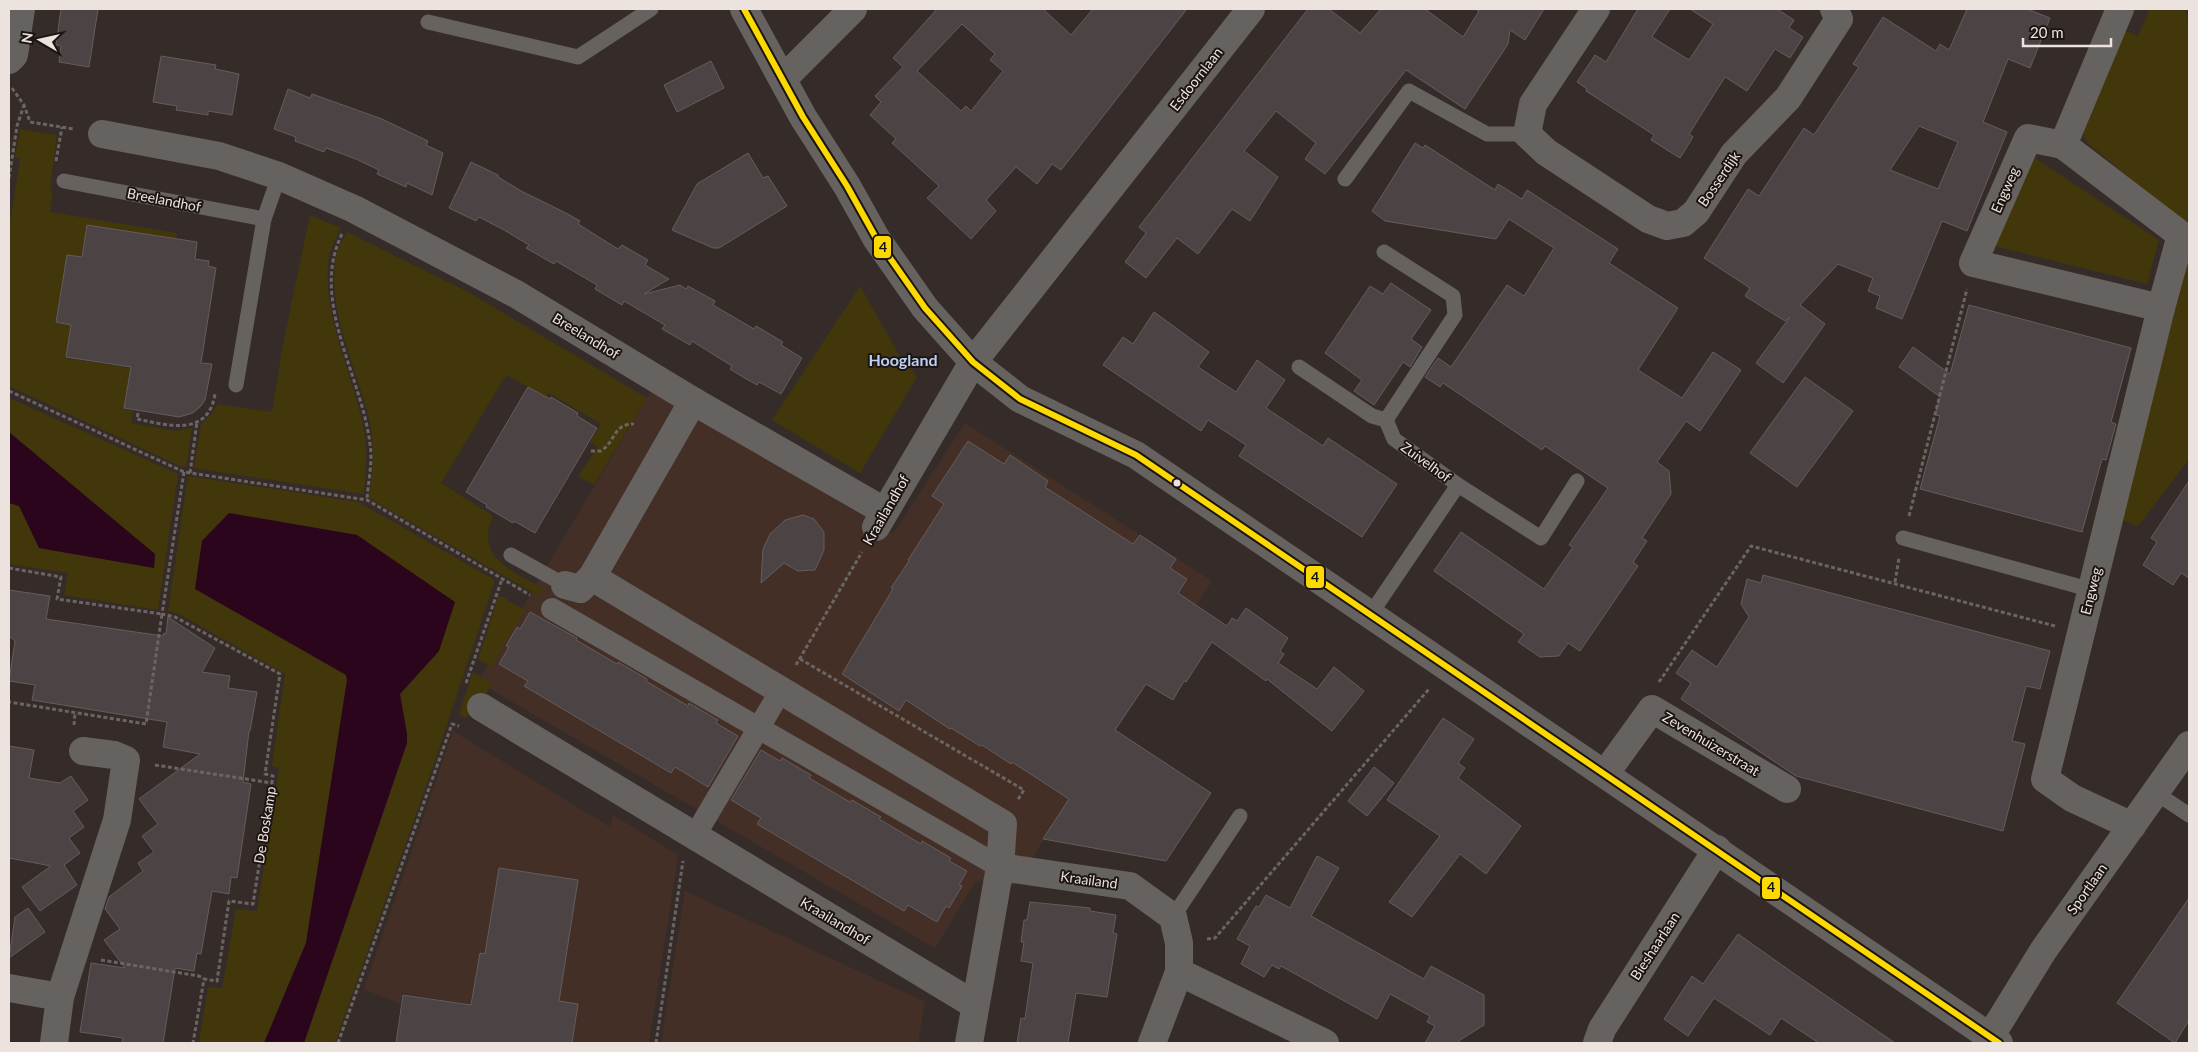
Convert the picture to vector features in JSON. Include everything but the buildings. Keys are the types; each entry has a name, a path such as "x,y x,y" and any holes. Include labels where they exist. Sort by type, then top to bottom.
{"street":[{"path":"9,60 14,55 21,9"},
{"path":"744,9 808,125 847,186 876,238 925,308 974,362 1020,399 1136,455 1994,1040"},
{"path":"783,79 853,9"},
{"name":"Esdoornlaan","path":"974,362 1251,9"},
{"path":"1527,134 1533,104 1596,9"},
{"name":"Bosserdijk","path":"1527,134 1546,152 1648,219 1667,226 1683,223 1696,212 1734,154 1788,98 1839,19 1834,9"},
{"path":"2063,145 2120,9"},
{"name":"Breelandhof","path":"102,134 219,156 278,176 354,209 516,294 694,401 880,519"},
{"name":"Engweg","path":"1973,263 2028,138 2063,145 2181,235 2161,308 2045,779 2072,798 2132,826"},
{"path":"1973,263 2161,308"},
{"name":"Kraailandhof","path":"880,519 974,362"},
{"path":"559,597 580,589 592,577 694,401"},
{"path":"592,577 782,689 1003,824 1000,868 969,1043"},
{"path":"559,597 758,727 1000,868"},
{"path":"694,836 782,689"},
{"name":"Kraailandhof","path":"467,703 694,836 975,1005"},
{"name":"Zevenhuizerstraat","path":"1605,774 1652,709 1787,790"},
{"name":"Sportlaan","path":"1994,1040 2043,952 2189,745"},
{"path":"54,1043 60,997 117,820 126,760 114,755 83,751"},
{"name":"Bieshaarlaan","path":"1597,1043 1602,1029 1717,850"},
{"name":"Kraailand","path":"1000,868 1130,886 1176,930"},
{"path":"1152,1043 1179,972 1176,930"},
{"path":"1179,972 1325,1043"},
{"path":"9,988 60,997"}],"lane":[{"path":"428,22 578,57 651,9"},
{"path":"1345,179 1409,91 1487,134 1527,134"},
{"path":"236,385 264,219 278,176"},
{"name":"Breelandhof","path":"64,181 264,219"},
{"path":"1299,366 1372,416 1386,420 1455,315 1453,296 1384,252"},
{"name":"Zuivelhof","path":"1370,615 1458,485 1394,439 1386,420"},
{"path":"1458,485 1541,538 1577,481"},
{"path":"1903,538 2092,590"},
{"path":"511,555 559,597"},
{"path":"2156,793 2189,815"},
{"path":"1176,930 1240,816"}],"path":[{"path":"9,83 24,105 30,122 102,134"},
{"path":"9,178 17,126 24,105"},
{"path":"62,127 56,162 64,181"},
{"path":"354,209 334,250 331,269 332,307 365,415 371,446 367,500"},
{"path":"1895,582 1903,538 1973,263"},
{"path":"138,414 137,419 175,426 197,422 213,404 217,381 236,385"},
{"path":"9,391 184,472 367,500 502,579 559,597"},
{"path":"190,473 197,422"},
{"path":"591,451 601,451 619,429 629,424 634,424"},
{"path":"9,702 146,724 184,472"},
{"name":"Kraailandhof","path":"782,689 880,519"},
{"path":"1652,709 1649,696 1751,546 1895,582 2081,633"},
{"name":"De Boskamp","path":"9,568 61,577 57,599 162,614 176,618 280,674 265,774 273,776 253,904 230,901 217,981 204,978"},
{"path":"452,724 467,729 467,703 502,579"},
{"path":"800,659 1024,790 1003,824"},
{"path":"1176,930 1215,938 1447,667"},
{"path":"338,1043 452,724 467,703"},
{"path":"126,760 272,783"},
{"path":"656,1043 684,855 694,836"},
{"path":"73,956 204,978 193,1043"}],"shaded area":[{"path":"2150,9 2185,9 2189,25 2189,228 2088,143 2081,130 2117,28 2138,36"},
{"path":"20,129 57,135 50,190 53,191 50,212 177,233 176,239 87,225 81,257 67,255 55,322 71,325 65,358 130,368 125,409 133,411 131,423 175,431 192,428 186,467 180,466 9,386 9,229 20,159 15,157"},
{"path":"2030,155 2159,240 2147,284 1990,245"},
{"path":"310,215 341,228 330,255 328,285 334,326 365,434 364,494 194,468 201,424 211,415 218,404 272,412 282,349"},
{"path":"347,232 468,292 647,398 594,485 578,476 598,447 590,442 601,424 549,393 546,397 506,375 441,483 493,516 488,530 489,543 493,553 509,569 544,589 539,596 369,498 373,460 370,423 344,338 335,295 334,273 337,252"},
{"path":"2189,252 2189,459 2138,526 2120,519"},
{"path":"860,286 898,353 917,377 860,473 772,420"},
{"path":"652,390 893,534 965,423 1212,581 1014,886 976,881 935,948 478,682"},
{"path":"9,398 178,474 158,610 64,595 68,573 9,564 9,503 19,505 39,548 72,554 155,561 155,555 9,432"},
{"path":"9,432 155,554 154,568 39,548 19,506 9,503"},
{"path":"188,476 358,502 495,580 433,766 335,1043 304,1043 407,743 400,694 439,651 357,535 229,513 202,541 346,675 347,680 306,943 264,1043 199,1043 208,987 222,988 236,909 257,911 279,768 272,766 285,674 179,614 168,611"},
{"path":"229,513 357,535 455,602 439,651 400,694 407,743 304,1043 264,1043 306,943 347,680 346,675 195,589 202,541"},
{"path":"499,595 525,610 491,667 478,659"},
{"path":"473,672 492,684 481,701 479,700 466,718 459,714"},
{"path":"453,731 610,827 613,815 678,855 649,1043 507,1043 469,1004 403,993 400,1004 364,989"},
{"path":"685,891 925,1002 918,1043 661,1043"}],"transit line":[{"name":"4","path":"744,9 803,117 847,186 876,238 925,308 973,362 1020,399 1136,455 1999,1043"}],"district":[{"name":"Hoogland","path":"903,360"}]}
